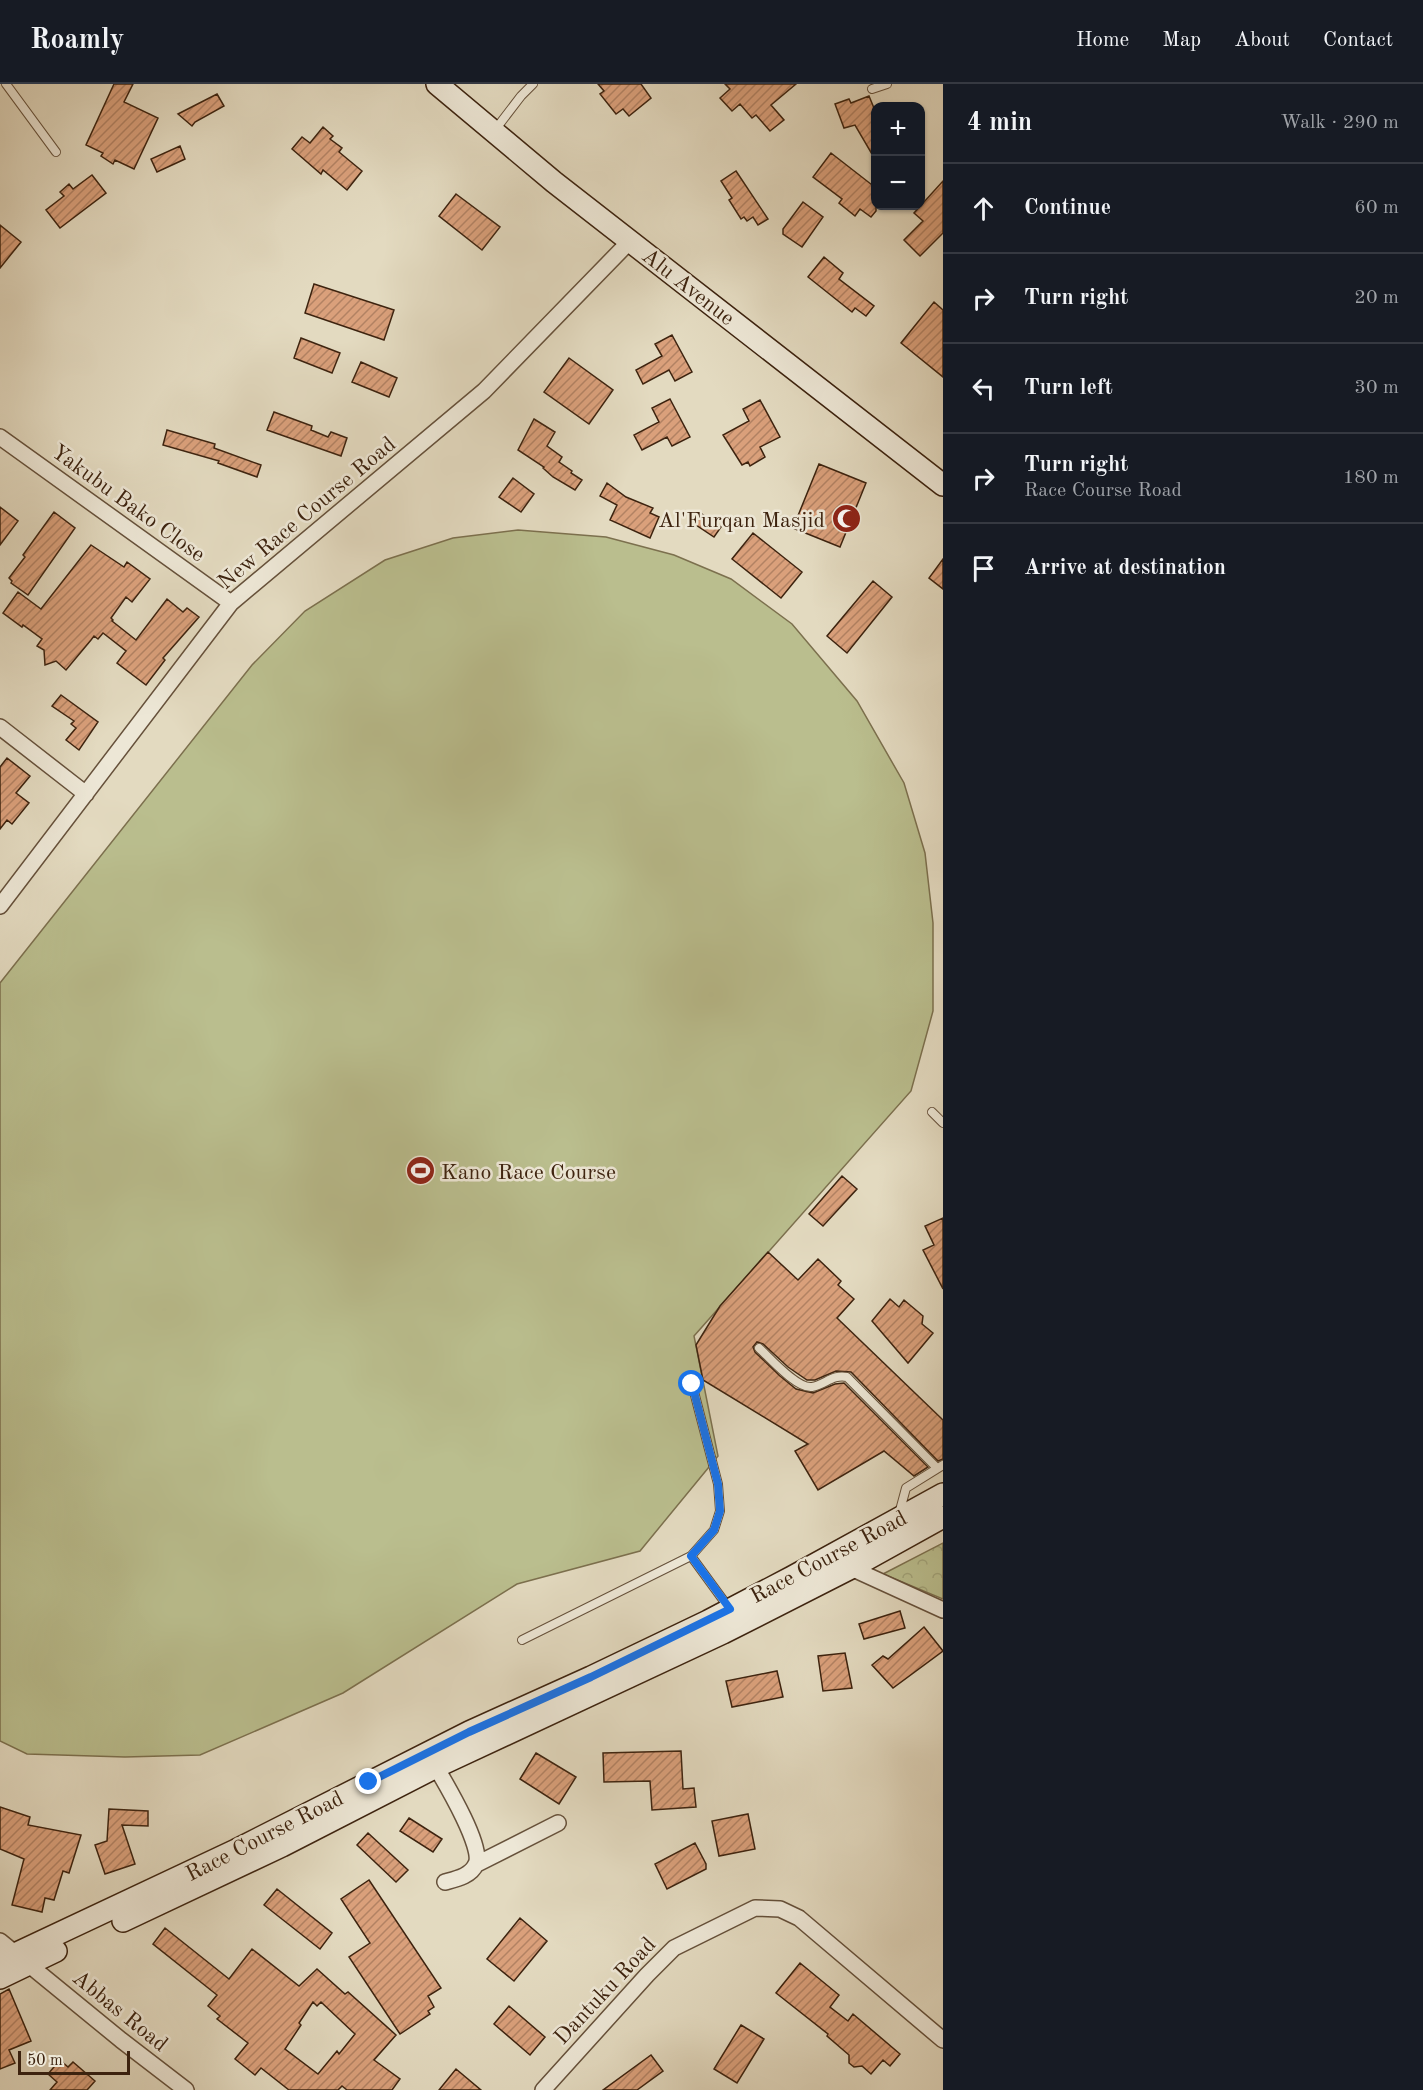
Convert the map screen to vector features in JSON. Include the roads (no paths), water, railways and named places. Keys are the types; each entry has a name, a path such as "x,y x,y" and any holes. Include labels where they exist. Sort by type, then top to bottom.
{"street":[{"name":"Alu Avenue","path":"437,84 630,241 943,485"},
{"name":"New Race Course Road","path":"0,906 231,603 484,391 630,241"},
{"name":"Yakubu Bako Close","path":"0,437 231,603"},
{"path":"0,727 86,794"},
{"name":"Race Course Road","path":"0,1978 11,1955 205,1865 469,1732 591,1677 730,1609 943,1494"},
{"name":"Race Course Road","path":"11,1955 282,1846 436,1767 723,1633 851,1568 943,1517"},
{"path":"851,1568 943,1610"},
{"path":"436,1767 476,1847 477,1864"},
{"path":"445,1882 463,1877 477,1864 558,1822"},
{"name":"Dantuku Road","path":"543,2090 647,1974 674,1948 754,1908 780,1909 799,1918 943,2040"},
{"name":"Abbas Road","path":"11,1955 186,2090"}],"lane":[{"path":"6,84 56,152"},
{"path":"494,132 533,84"},
{"path":"872,89 887,84"},
{"path":"932,1112 943,1122"},
{"path":"759,1348 800,1385 812,1387 840,1375 847,1377 940,1466 906,1488 898,1519"},
{"path":"522,1640 691,1556 714,1530 720,1511 718,1484 692,1384"},
{"path":"691,1556 730,1609"}],"place":[{"name":"Al'Furqan Masjid","path":"846,519"},
{"name":"Kano Race Course","path":"420,1171"}]}
